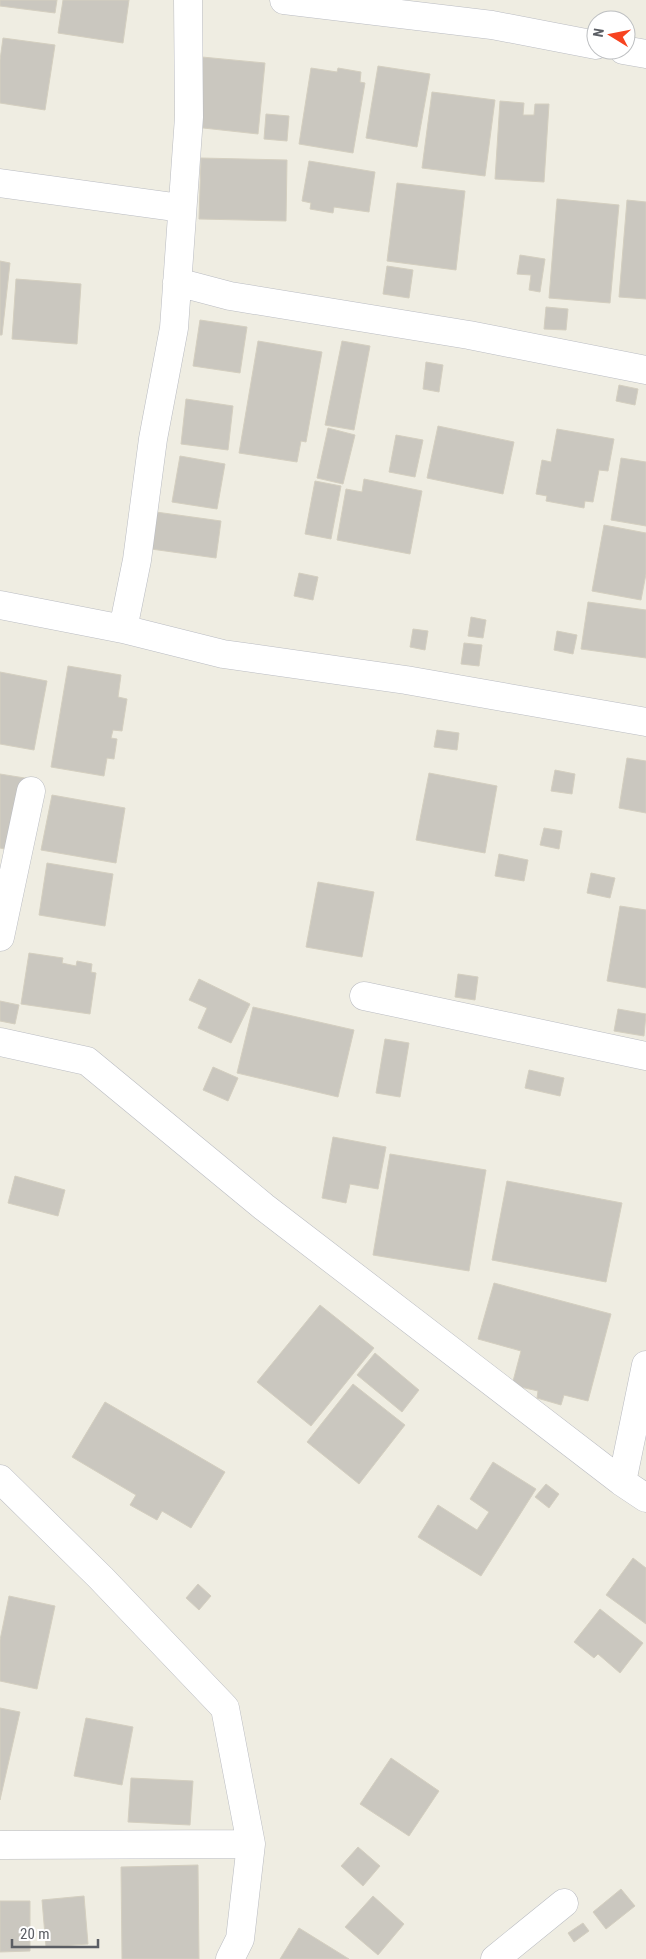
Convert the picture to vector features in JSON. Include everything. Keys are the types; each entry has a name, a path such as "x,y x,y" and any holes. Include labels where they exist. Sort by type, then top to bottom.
{"street":[{"path":"123,629 137,560 153,439 174,328 188,117 188,0"},
{"path":"284,0 492,25 586,43"},
{"path":"0,183 181,208"},
{"path":"177,282 230,296 469,335 646,370"},
{"path":"0,606 123,629 223,654 406,680 646,722"},
{"path":"0,937 31,791"},
{"path":"364,996 646,1056"},
{"path":"0,1042 87,1061 264,1207 622,1482 646,1498"},
{"path":"622,1482 646,1365"},
{"path":"0,1479 101,1578 225,1708 251,1844 240,1939 230,1959"},
{"path":"0,1845 251,1844"},
{"path":"495,1959 564,1903"}],"building":[{"path":"0,0 57,0 55,13 0,6"},
{"path":"63,0 129,0 123,43 58,33"},
{"path":"3,38 55,45 45,110 0,103 0,60"},
{"path":"202,57 265,63 258,134 194,127"},
{"path":"378,66 430,74 417,147 366,138"},
{"path":"311,68 337,72 338,68 361,72 360,82 365,83 353,153 299,144"},
{"path":"432,92 495,100 485,176 422,168"},
{"path":"500,101 524,103 523,115 534,115 535,104 549,104 544,182 495,179"},
{"path":"266,114 289,116 287,141 264,139"},
{"path":"201,158 287,160 286,221 199,219"},
{"path":"309,161 375,172 369,212 334,207 333,213 310,209 311,203 302,201"},
{"path":"397,183 465,191 456,270 387,261"},
{"path":"557,199 619,205 610,303 549,298"},
{"path":"627,200 646,202 646,299 619,297"},
{"path":"520,255 545,259 540,292 529,290 531,275 517,274"},
{"path":"0,261 10,263 2,335 0,335"},
{"path":"387,266 413,270 409,298 383,294"},
{"path":"16,279 81,284 77,344 12,339"},
{"path":"546,307 568,309 566,330 544,329"},
{"path":"200,320 247,327 240,373 193,366"},
{"path":"258,341 322,352 306,442 301,441 297,462 239,453"},
{"path":"342,341 370,346 354,430 325,425"},
{"path":"426,362 443,365 439,392 423,389"},
{"path":"619,385 638,389 635,405 616,401"},
{"path":"186,399 233,406 228,450 181,444"},
{"path":"438,426 514,442 503,494 427,478"},
{"path":"328,428 355,435 343,484 317,478"},
{"path":"557,429 614,439 608,471 599,470 593,502 585,501 584,508 546,501 547,496 536,494 542,460 551,462"},
{"path":"396,435 423,440 415,477 389,472"},
{"path":"180,456 225,464 217,509 172,502"},
{"path":"621,458 646,462 646,526 611,520"},
{"path":"364,479 422,491 410,554 337,540 346,489 362,492"},
{"path":"315,481 341,486 331,539 305,534"},
{"path":"156,512 221,521 216,558 151,549"},
{"path":"604,525 646,533 646,574 641,600 592,591"},
{"path":"299,573 318,577 313,600 294,596"},
{"path":"588,602 646,610 646,658 581,649"},
{"path":"471,617 486,620 483,638 468,636"},
{"path":"413,629 428,631 425,650 410,647"},
{"path":"557,631 577,635 573,654 554,650"},
{"path":"464,643 482,645 479,666 461,664"},
{"path":"68,666 121,675 118,697 127,699 122,731 113,730 111,738 117,739 114,759 107,758 104,776 51,767"},
{"path":"0,672 47,681 34,750 0,744"},
{"path":"437,730 459,733 457,750 434,747"},
{"path":"627,758 646,761 646,813 619,808"},
{"path":"555,770 575,774 572,794 551,791"},
{"path":"429,773 497,786 485,853 416,840"},
{"path":"0,774 31,779 17,852 0,848"},
{"path":"52,795 125,808 116,863 41,850"},
{"path":"544,828 562,831 559,849 540,845"},
{"path":"499,854 528,860 524,881 495,876"},
{"path":"47,863 113,874 105,926 39,915"},
{"path":"591,873 615,878 610,898 587,893"},
{"path":"318,882 374,892 362,957 306,947"},
{"path":"620,906 646,910 646,988 607,981"},
{"path":"29,953 63,958 62,963 76,966 77,961 92,964 91,972 96,973 90,1014 21,1004"},
{"path":"458,974 478,977 475,1000 455,997"},
{"path":"199,979 250,1004 231,1043 198,1028 207,1008 189,1000"},
{"path":"0,1001 19,1005 15,1024 0,1021"},
{"path":"253,1007 354,1030 338,1097 237,1073"},
{"path":"618,1009 646,1014 644,1036 614,1031"},
{"path":"385,1039 409,1043 400,1097 376,1093"},
{"path":"213,1067 238,1078 228,1101 203,1090"},
{"path":"529,1070 564,1078 560,1096 525,1088"},
{"path":"333,1137 386,1147 378,1189 350,1184 346,1203 322,1198"},
{"path":"390,1154 486,1170 469,1271 373,1255"},
{"path":"15,1176 65,1190 58,1216 8,1203"},
{"path":"507,1181 622,1203 606,1282 492,1260"},
{"path":"494,1283 611,1314 588,1401 564,1395 561,1405 537,1398 538,1391 512,1385 521,1351 478,1339"},
{"path":"320,1305 374,1348 311,1426 257,1382"},
{"path":"375,1353 419,1390 402,1412 357,1375"},
{"path":"353,1384 405,1425 359,1484 307,1442"},
{"path":"105,1402 225,1472 191,1528 162,1511 157,1520 130,1505 136,1495 72,1457"},
{"path":"493,1462 536,1489 481,1576 418,1537 438,1505 477,1530 489,1512 470,1499"},
{"path":"546,1484 559,1494 549,1508 535,1497"},
{"path":"633,1558 646,1568 646,1624 606,1595"},
{"path":"198,1584 211,1596 199,1610 186,1598"},
{"path":"9,1596 55,1606 37,1689 0,1681 0,1640"},
{"path":"600,1609 643,1643 620,1673 598,1654 594,1658 574,1642"},
{"path":"0,1708 20,1712 0,1800"},
{"path":"86,1718 133,1727 122,1785 74,1776"},
{"path":"391,1758 439,1791 409,1836 360,1804"},
{"path":"131,1778 193,1781 190,1825 128,1822"},
{"path":"358,1847 380,1866 363,1886 341,1866"},
{"path":"198,1865 199,1959 122,1959 121,1867"},
{"path":"621,1889 635,1906 606,1929 593,1912"},
{"path":"84,1896 88,1944 46,1947 42,1900"},
{"path":"373,1896 404,1924 378,1955 345,1927"},
{"path":"0,1901 30,1901 30,1951 0,1952"},
{"path":"583,1923 589,1931 574,1942 568,1933"},
{"path":"299,1928 349,1959 280,1959"}]}
